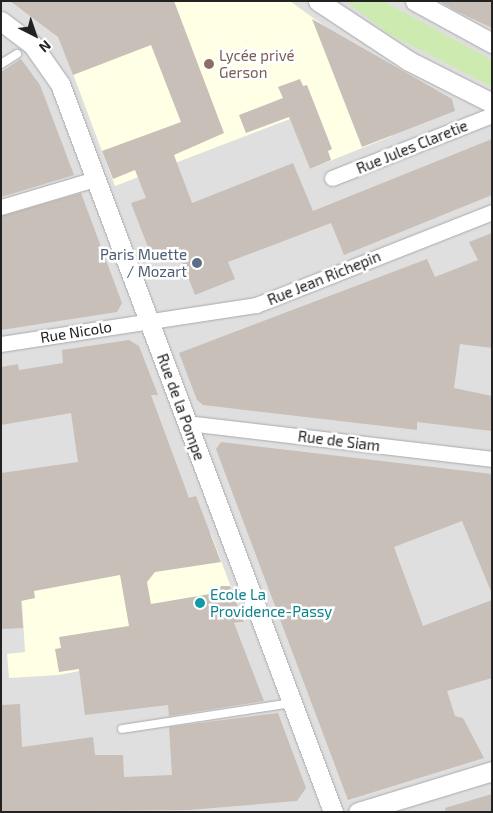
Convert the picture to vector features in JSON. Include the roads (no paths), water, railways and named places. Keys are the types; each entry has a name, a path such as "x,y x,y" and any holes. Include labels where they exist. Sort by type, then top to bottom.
{"street":[{"path":"318,1 409,61 492,103"},
{"path":"415,1 492,43"},
{"name":"Rue de la Pompe","path":"1,21 48,62 151,322 333,812"},
{"name":"Rue Jules Claretie","path":"332,178 492,115"},
{"path":"1,207 95,179"},
{"name":"Rue Jean Richepin","path":"151,322 256,305 492,212"},
{"name":"Rue Nicolo","path":"1,344 151,322"},
{"name":"Rue de Siam","path":"187,423 492,459"},
{"path":"358,812 492,771"}],"lane":[{"path":"1,64 17,54"},
{"path":"122,729 292,703"}],"place":[{"name":"Lycée privé Gerson","path":"209,64"},
{"name":"Paris Muette / Mozart","path":"197,263"},
{"name":"Ecole La Providence-Passy","path":"200,603"}]}
